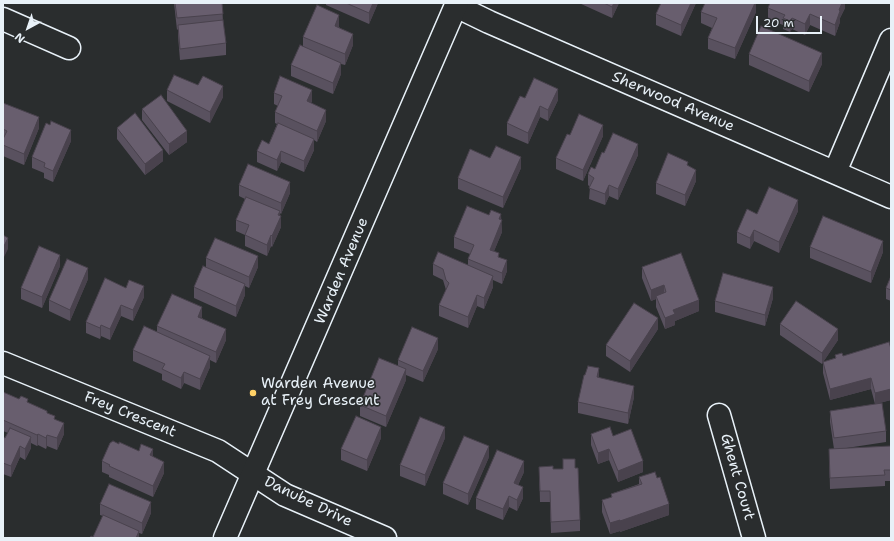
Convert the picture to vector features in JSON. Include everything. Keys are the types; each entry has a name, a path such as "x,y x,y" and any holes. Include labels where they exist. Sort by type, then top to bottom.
{"street":[{"name":"Sherwood Avenue","path":"457,4 489,22 891,197"},
{"name":"Warden Avenue","path":"225,538 457,4"},
{"path":"3,19 68,48"},
{"path":"835,172 891,40"},
{"name":"Frey Crescent","path":"3,363 218,451 253,475"},
{"name":"Ghent Court","path":"719,415 754,538"},
{"name":"Danube Drive","path":"253,475 285,495 385,538"}],"building":[{"path":"175,3 222,3 223,14 177,18"},
{"path":"346,3 373,3 369,13"},
{"path":"604,3 614,3 612,7"},
{"path":"661,3 691,3 681,25 656,14"},
{"path":"705,3 755,3 735,48 708,38 717,18 701,12"},
{"path":"770,3 842,3 835,25 810,14 805,24 792,18 790,21 783,18 785,15 768,8"},
{"path":"317,5 339,15 335,26 353,34 345,54 303,37"},
{"path":"223,20 226,43 180,49 178,25"},
{"path":"761,26 822,53 809,81 749,54"},
{"path":"300,45 341,63 333,83 291,65"},
{"path":"174,75 198,85 203,76 223,86 210,112 167,90"},
{"path":"280,76 312,90 307,101 326,110 317,131 275,112 282,96 274,93"},
{"path":"534,78 558,89 548,110 540,106 528,133 507,123 520,96 525,98"},
{"path":"161,95 187,131 169,144 142,109"},
{"path":"3,103 39,117 24,154 3,145 3,139 7,131 3,129"},
{"path":"135,113 163,150 145,164 117,128"},
{"path":"579,114 603,125 583,170 556,158 567,134 570,135"},
{"path":"51,121 71,130 53,171 44,167 45,163 32,157 46,123 50,125"},
{"path":"278,123 314,139 304,161 281,151 277,160 257,151 262,140 269,144"},
{"path":"613,133 638,144 618,189 609,185 605,194 589,188 594,178 588,174 591,167 595,169 602,152 604,153"},
{"path":"496,146 521,157 503,197 458,178 470,149 490,158"},
{"path":"668,153 688,162 687,165 696,170 685,195 656,183"},
{"path":"248,164 290,182 281,203 239,185"},
{"path":"769,187 798,200 779,242 754,230 750,238 737,232 747,209 757,214"},
{"path":"246,197 280,211 278,215 281,216 267,245 245,235 249,225 236,220"},
{"path":"467,206 489,215 491,210 501,214 499,219 502,220 490,250 499,253 498,257 507,260 502,273 468,259 474,245 454,237"},
{"path":"823,216 883,241 871,272 810,247"},
{"path":"3,235 8,238 3,248"},
{"path":"215,238 258,256 249,277 206,258"},
{"path":"39,246 60,255 42,297 21,288"},
{"path":"438,252 493,276 484,298 477,295 468,317 439,305 449,283 446,280 443,269 433,264"},
{"path":"681,253 699,300 673,310 675,314 665,318 656,296 666,292 664,285 651,290 642,267"},
{"path":"67,259 88,268 70,310 49,300"},
{"path":"203,266 245,284 236,306 194,287"},
{"path":"723,273 773,287 765,315 715,301"},
{"path":"891,276 891,290 886,288"},
{"path":"105,278 126,288 129,280 144,286 133,310 121,305 110,329 101,325 100,328 86,322"},
{"path":"172,294 202,307 198,317 226,329 216,352 157,326"},
{"path":"796,301 838,329 822,353 780,324"},
{"path":"634,303 658,318 630,361 606,345"},
{"path":"144,326 210,356 200,379 184,372 181,378 162,369 165,364 133,350"},
{"path":"412,327 438,338 423,371 398,360"},
{"path":"889,342 891,349 891,389 875,393 871,378 830,389 823,362 836,358 835,355 842,353 843,356"},
{"path":"379,358 406,369 386,416 360,405"},
{"path":"588,366 599,368 597,377 634,386 628,413 578,402 584,375"},
{"path":"3,392 19,399 21,396 28,399 27,402 47,411 47,413 55,416 54,419 64,423 57,438 47,435 46,438 38,434 37,435 3,420"},
{"path":"882,403 886,431 834,438 830,411"},
{"path":"356,416 381,427 367,460 341,449"},
{"path":"420,417 445,427 425,475 400,465"},
{"path":"610,427 613,436 631,429 643,461 618,471 609,449 598,453 591,434"},
{"path":"10,428 31,437 25,449 20,446 11,466 3,463 3,437 5,438"},
{"path":"464,436 489,446 468,494 443,483"},
{"path":"113,441 119,444 119,442 139,451 141,444 153,449 150,455 164,462 153,486 109,466 110,465 102,461 110,443"},
{"path":"891,446 891,470 884,470 885,475 830,478 829,449"},
{"path":"497,450 524,461 514,483 523,487 517,500 509,496 503,509 476,498"},
{"path":"563,459 575,459 575,468 578,468 580,520 551,522 550,491 540,491 539,467 553,466 553,469 563,469"},
{"path":"655,472 657,478 660,477 669,504 610,523 602,500 612,497 611,494 642,484 639,477"},
{"path":"109,484 151,502 142,523 100,504"},
{"path":"103,515 139,531 136,538 90,538 91,536 93,537"}],"place":[{"name":"Warden Avenue at Frey Crescent","path":"253,393"}]}
